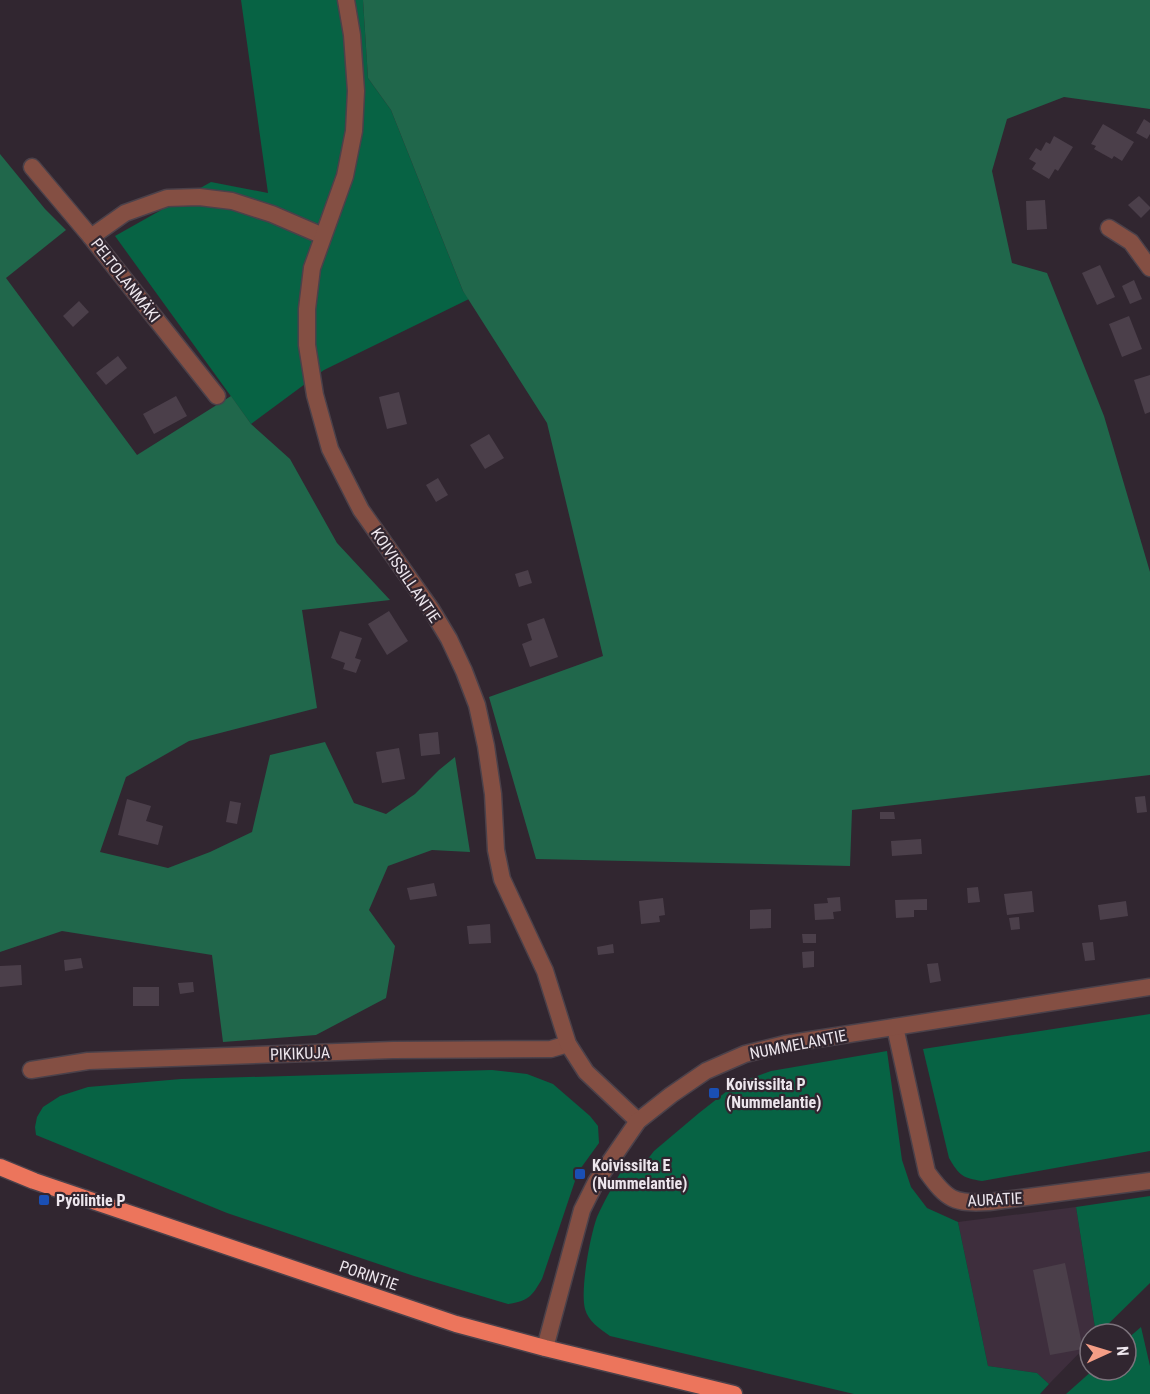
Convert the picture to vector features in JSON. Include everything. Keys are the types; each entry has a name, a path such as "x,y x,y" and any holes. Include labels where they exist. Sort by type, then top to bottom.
{"highway":[{"name":"PORINTIE","path":"0,1167 34,1181 456,1324 734,1394"}],"street":[{"name":"KOIVISSILLANTIE","path":"346,0 352,35 356,91 354,131 345,176 312,268 307,309 307,345 315,395 330,449 361,510 431,609 464,671 477,705 486,746 493,794 496,850 502,879 546,971 568,1044 586,1072 638,1121"},
{"name":"PELTOLANMÄKI","path":"32,167 91,237 217,396"},
{"path":"91,237 125,213 167,198 199,197 232,201 272,214 323,236"},
{"path":"1108,228 1131,242 1150,268"},
{"name":"NUMMELANTIE","path":"545,1347 582,1210 596,1182 638,1121 706,1071 745,1054 785,1044 1150,987"},
{"name":"AURATIE","path":"895,1027 927,1172 941,1191 957,1200 969,1203 1150,1181"},
{"name":"PIKIKUJA","path":"31,1070 88,1061 393,1050 551,1049 568,1044"}],"shaded area":[{"path":"1076,1207 1094,1322 1078,1322 1078,1354 1049,1384 1037,1373 988,1366 958,1222"}],"green space":[{"path":"241,0 363,0 368,78 391,110 463,291 469,299 324,370 251,424 115,236 211,182 268,193"},
{"path":"363,0 1150,0 1150,109 1064,97 1007,119 992,171 1012,263 1047,273 1104,416 1150,572 1150,775 852,810 850,866 536,859 489,697 603,656 547,423 463,291 391,110 368,78"},
{"path":"0,154 45,209 66,230 6,278 137,455 231,396 251,424 290,459 337,543 390,600 302,610 317,708 189,741 126,777 100,852 168,868 210,852 252,832 270,755 325,742 354,803 386,814 415,794 455,757 470,852 432,850 388,866 369,910 395,946 386,998 316,1035 223,1042 212,955 62,931 0,952"},
{"path":"1150,1014 1150,1151 982,1181 965,1177 956,1168 949,1158 923,1049"},
{"path":"887,1051 902,1160 911,1187 927,1208 958,1222 988,1366 1037,1373 1049,1384 1040,1394 854,1394 610,1336 598,1328 585,1309 586,1263 597,1217 625,1164 640,1169 654,1151 736,1084 771,1071"},
{"path":"492,1070 527,1074 553,1084 590,1116 598,1126 599,1143 578,1172 542,1279 529,1297 508,1304 414,1276 227,1213 36,1135 37,1117 43,1107 60,1096 88,1087 181,1079"},
{"path":"1150,1196 1150,1283 1110,1322 1094,1322 1076,1207"},
{"path":"1141,1327 1150,1366 1150,1394 1066,1394 1080,1382 1138,1382 1138,1330"}],"building":[{"path":"1144,119 1150,123 1150,134 1147,139 1136,133"},
{"path":"1103,124 1134,142 1122,161 1114,156 1112,159 1094,149 1096,146 1091,144"},
{"path":"1054,136 1073,147 1058,171 1055,169 1049,179 1032,169 1036,163 1029,159 1036,148 1041,151 1046,142 1050,144"},
{"path":"1139,196 1150,207 1141,218 1128,205"},
{"path":"1045,200 1047,229 1027,230 1026,201"},
{"path":"1100,265 1115,297 1097,305 1082,273"},
{"path":"1134,280 1142,299 1130,304 1122,286"},
{"path":"79,301 89,312 73,327 63,316"},
{"path":"1129,316 1142,349 1122,357 1109,324"},
{"path":"118,356 127,368 106,385 96,373"},
{"path":"1150,375 1150,412 1145,414 1134,380"},
{"path":"399,392 407,424 387,429 379,397"},
{"path":"176,396 187,416 154,434 143,414"},
{"path":"489,434 504,458 485,469 470,445"},
{"path":"438,478 448,495 436,502 426,485"},
{"path":"528,570 532,583 519,587 515,574"},
{"path":"389,611 408,641 387,655 368,624"},
{"path":"544,618 558,657 530,667 522,644 532,640 527,624"},
{"path":"340,631 362,638 355,658 361,660 356,673 343,669 345,663 331,658"},
{"path":"438,732 440,754 421,756 419,734"},
{"path":"399,748 405,779 382,783 376,752"},
{"path":"1145,796 1147,812 1137,813 1135,797"},
{"path":"127,799 151,806 146,821 163,826 158,845 118,835"},
{"path":"230,801 241,803 237,824 226,822"},
{"path":"880,812 894,812 895,819 880,819"},
{"path":"921,839 922,854 892,856 891,841"},
{"path":"434,883 437,896 410,900 407,888"},
{"path":"978,887 980,902 968,903 967,888"},
{"path":"1032,891 1034,912 1007,915 1004,894"},
{"path":"840,897 841,911 833,912 834,919 815,920 814,904 828,903 827,898"},
{"path":"663,898 665,915 659,916 660,922 641,924 639,901"},
{"path":"927,899 927,910 914,910 914,917 896,918 895,900"},
{"path":"1126,901 1128,916 1100,920 1098,905"},
{"path":"771,909 771,928 750,929 750,910"},
{"path":"1019,917 1020,929 1011,930 1009,918"},
{"path":"490,924 491,943 469,944 467,926"},
{"path":"802,934 816,934 816,943 803,943"},
{"path":"1093,942 1095,960 1085,961 1082,943"},
{"path":"613,944 614,953 598,955 597,947"},
{"path":"814,951 814,967 803,968 802,952"},
{"path":"81,958 83,968 65,971 64,960"},
{"path":"938,963 941,981 930,983 927,964"},
{"path":"21,965 22,985 0,987 0,966"},
{"path":"193,982 194,992 180,994 178,983"},
{"path":"133,987 159,987 159,1006 133,1006"},
{"path":"1065,1263 1078,1325 1078,1350 1050,1355 1033,1270"}],"place":[{"name":"Koivissilta P (Nummelantie)","path":"714,1093"},
{"name":"Koivissilta E (Nummelantie)","path":"580,1174"},
{"name":"Pyölintie P","path":"44,1200"}]}
